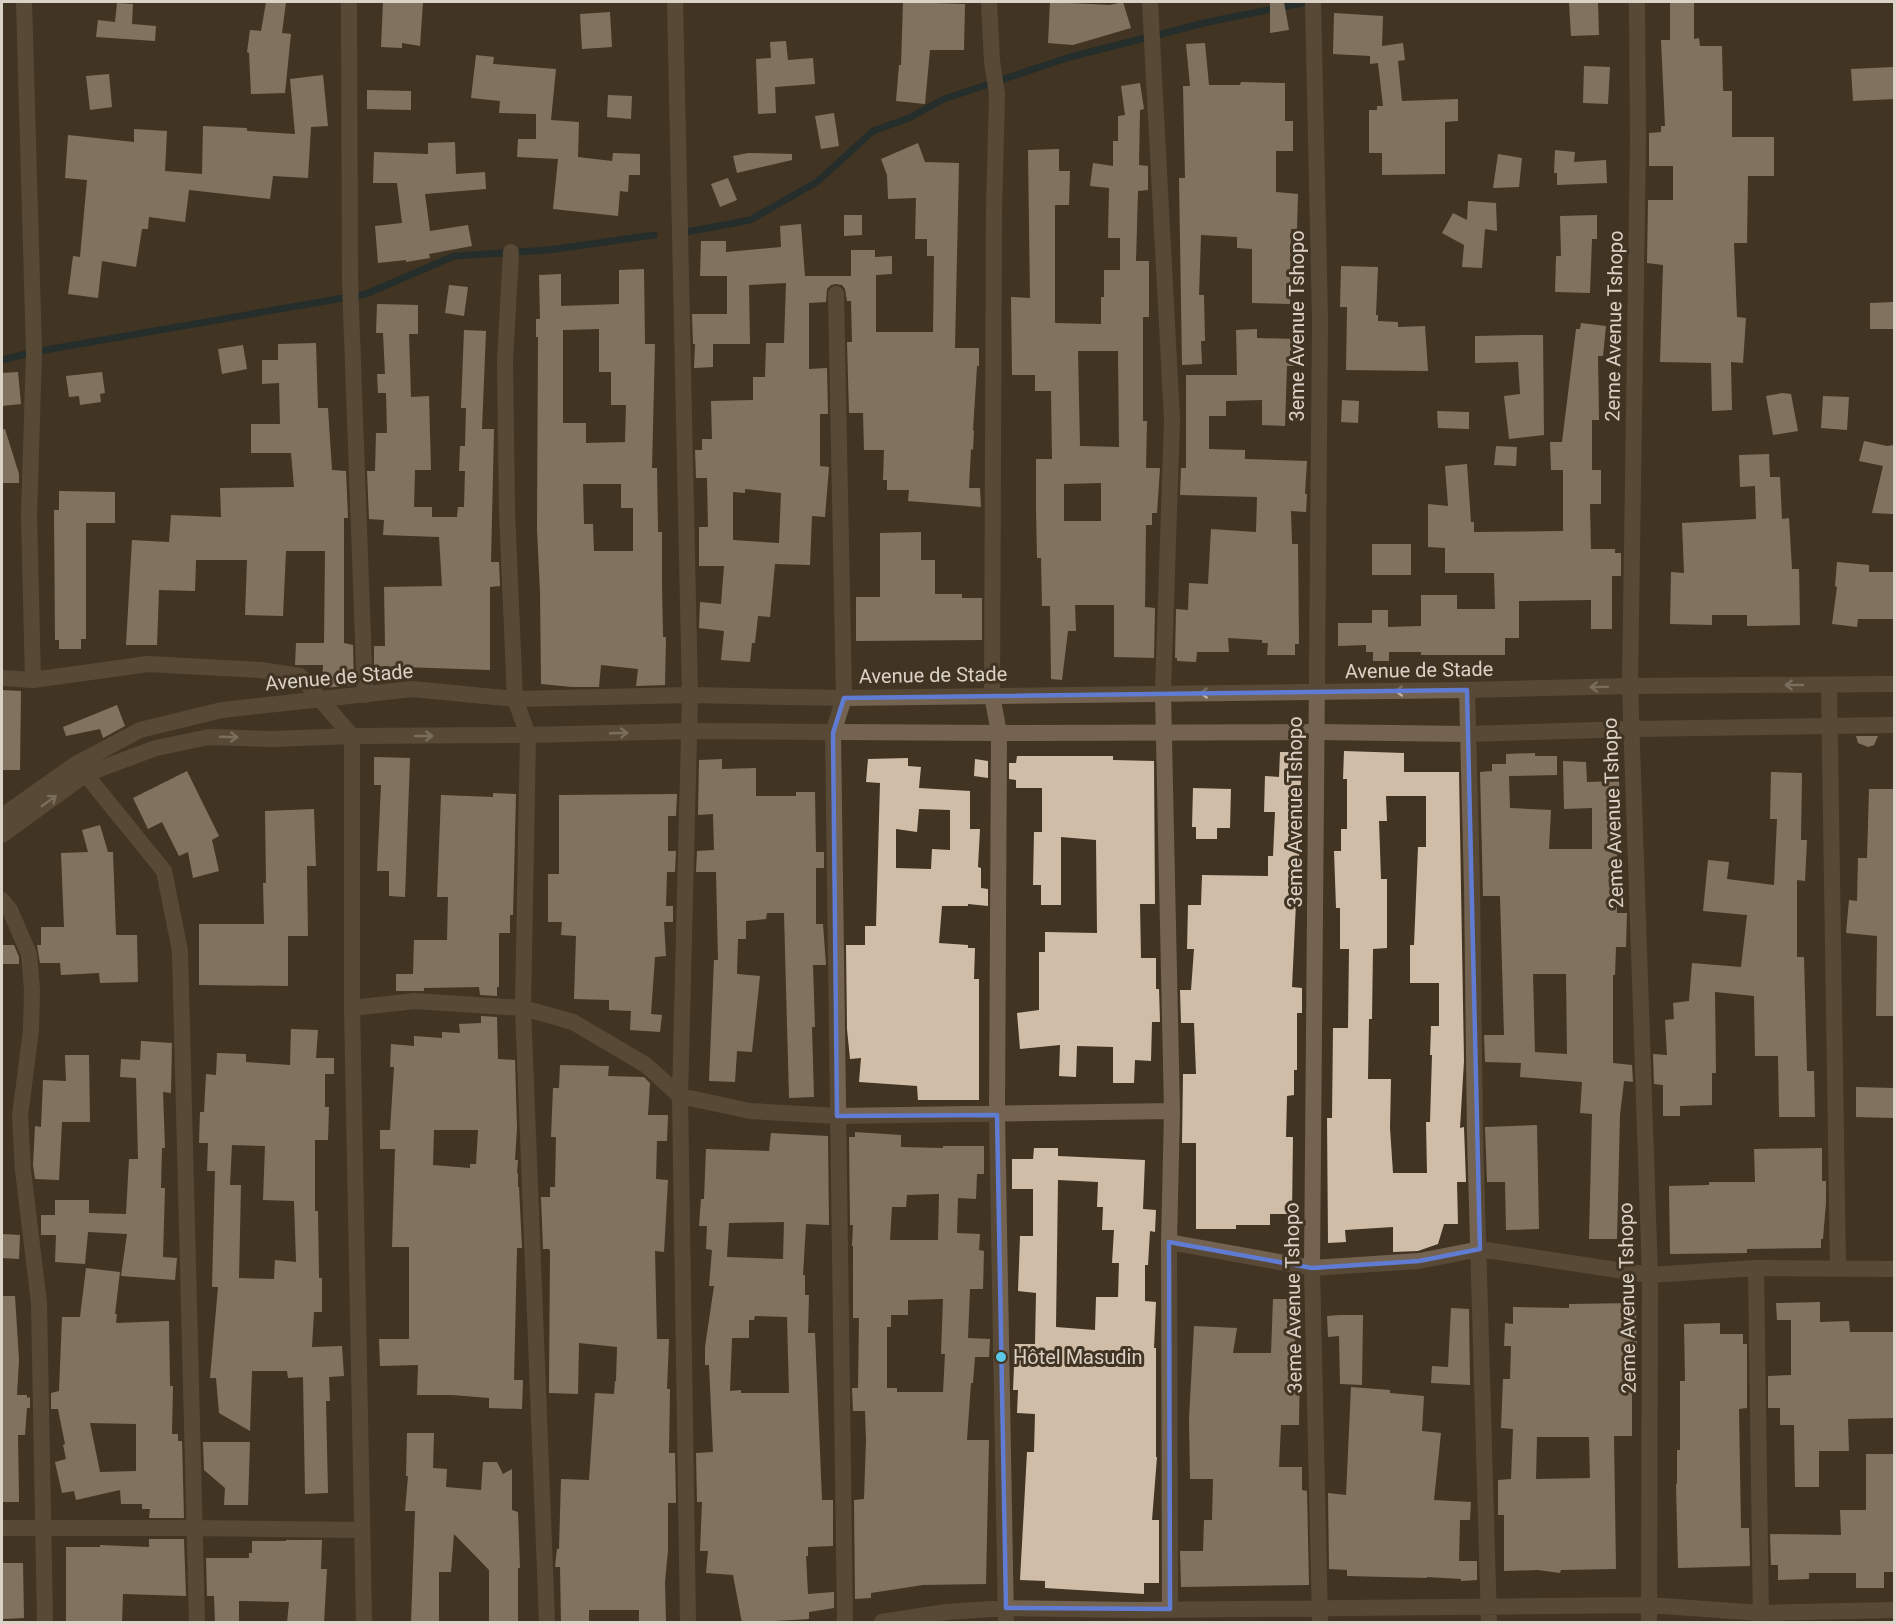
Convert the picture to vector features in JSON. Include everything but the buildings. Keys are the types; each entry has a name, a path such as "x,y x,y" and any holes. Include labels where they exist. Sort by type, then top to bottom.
{"street":[{"path":"24,2 34,352 29,515 33,680"},
{"path":"350,2 350,281 365,695"},
{"path":"675,2 690,695 680,1096 688,1623"},
{"path":"989,2 992,61 997,94 994,221 992,696 999,733 997,1115 1006,1615"},
{"path":"1150,2 1172,419 1163,693 1172,1111 1169,1242 1170,1609"},
{"name":"3eme Avenue Tshopo","path":"1313,2 1320,320 1312,1268 1320,1616"},
{"name":"2eme Avenue Tshopo","path":"1637,2 1638,140 1630,686 1650,1275 1649,1623"},
{"path":"511,252 505,372 507,511 515,699 528,735 523,1008 547,1623"},
{"path":"836,294 844,698 833,733 845,1623"},
{"path":"2,678 33,680 148,664 261,670 300,676 352,736 352,1008 364,1623"},
{"name":"Avenue de Stade","path":"2,816 81,769 140,730 222,710 412,689 515,699 690,695 844,698 1894,684"},
{"path":"1829,685 1838,1268"},
{"path":"1467,690 1475,1136 1489,1615"},
{"path":"2,835 81,769 156,748 209,737 272,739 690,731 1468,734 1894,725"},
{"path":"81,769 164,871 180,951 197,1623"},
{"path":"2,900 10,910 29,954 32,990 32,1030 20,1116 23,1170 39,1303 45,1623"},
{"path":"352,1008 415,1000 523,1008 573,1022 646,1065 680,1096 750,1111 837,1116 1172,1111"},
{"path":"1169,1242 1312,1268 1419,1261 1479,1249 1650,1275 1756,1268 1894,1269"},
{"path":"1756,1268 1761,1618"},
{"path":"2,1528 362,1530"},
{"path":"882,1623 946,1612 1006,1615 1170,1609 1320,1616 1489,1615 1649,1605 1761,1618 1894,1610"}],"highlighted area":[{"path":"1467,690 1480,1249 1419,1261 1312,1268 1169,1242 1170,1609 1006,1608 997,1115 837,1116 833,733 844,698"}],"waterway":[{"path":"681,233 750,220 817,182 873,131 909,118 944,99 1070,57 1208,22 1302,3"},
{"path":"2,360 34,352 366,294 454,256 549,250 654,235"}],"place":[{"name":"Hôtel Masudin","path":"1001,1357"}]}
